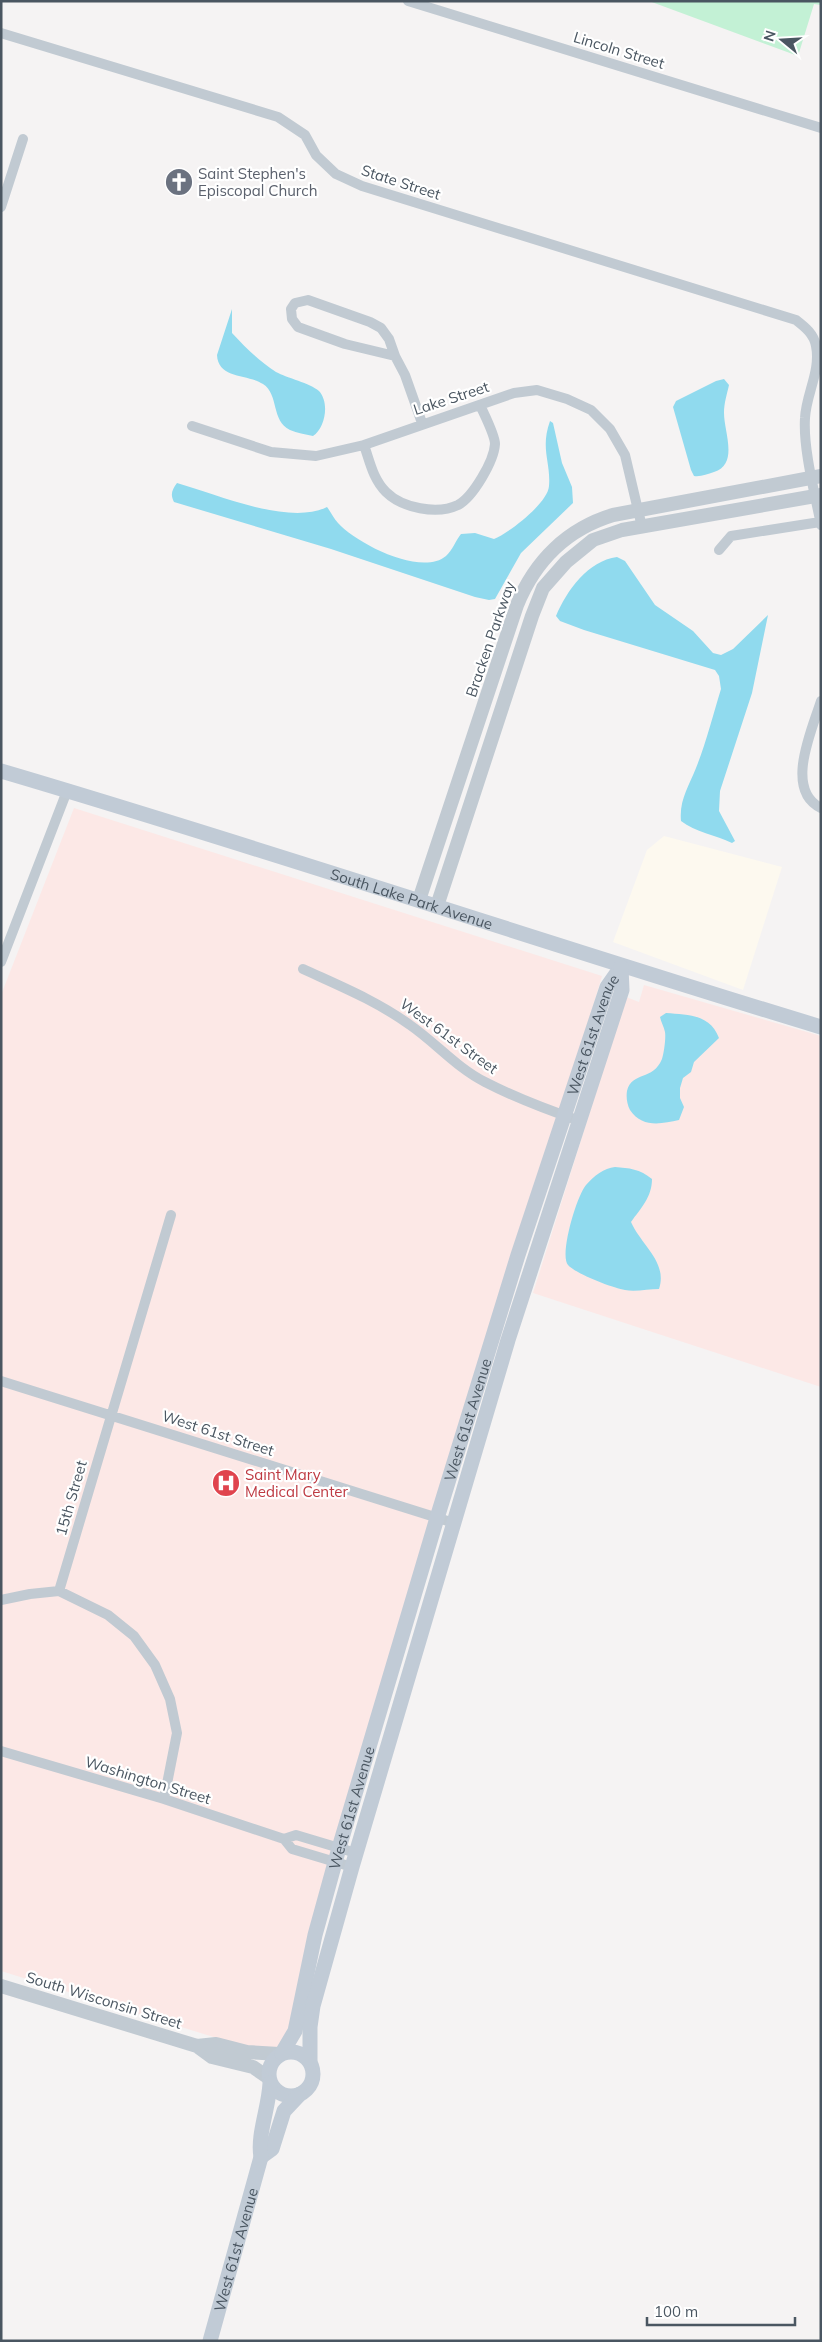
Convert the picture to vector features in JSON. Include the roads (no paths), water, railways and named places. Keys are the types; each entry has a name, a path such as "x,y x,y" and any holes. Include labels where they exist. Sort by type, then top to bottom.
{"main road":[{"name":"South Lake Park Avenue","path":"1,771 821,1027"},
{"name":"West 61st Avenue","path":"280,2054 295,2031 304,1983 337,1855 437,1518 564,1115 607,987 621,966"},
{"name":"West 61st Avenue","path":"310,2062 312,2006 508,1340 622,990 621,966"},
{"path":"293,2051 300,2053 310,2062 313,2077 306,2090 300,2094 285,2096 278,2093 269,2080 269,2066 280,2054 293,2051"},
{"name":"West 61st Avenue","path":"210,2341 261,2158 259,2145 267,2111 269,2080"},
{"name":"West 61st Avenue","path":"261,2158 272,2149 284,2111 300,2094"}],"street":[{"name":"Lincoln Street","path":"408,1 821,128"},
{"name":"State Street","path":"1,33 278,117 305,135 316,156 336,174 362,186 796,320 810,331 816,344 818,360 817,383"},
{"path":"1,207 23,139"},
{"path":"395,356 345,344 298,327 292,319 291,309 295,303 308,300 370,322 381,328 390,339 422,423"},
{"path":"719,550 731,536 820,523 817,477 805,426 806,404 817,383"},
{"name":"Lake Street","path":"192,426 271,452 316,456 364,445 514,392 538,390 567,399 591,410 610,429 626,455 642,527"},
{"path":"364,445 375,479 387,494 411,506 435,509 458,504 476,487 491,462 495,443 480,405"},
{"name":"Bracken Parkway","path":"419,900 517,605 529,578 553,548 576,531 601,519 638,509 817,477"},
{"path":"437,906 532,616 543,588 566,562 593,540 622,530 818,495"},
{"path":"821,701 802,764 803,789 814,805 821,808"},
{"path":"469,751 486,756"},
{"path":"1,962 67,791"},
{"name":"West 61st Street","path":"303,969 374,1001 411,1025 449,1058 484,1082 546,1110 580,1121"},
{"name":"15th Street","path":"59,1591 171,1215"},
{"name":"West 61st Street","path":"1,1381 454,1523"},
{"path":"1,1600 59,1591 108,1615 134,1636 155,1665 170,1699 177,1734 164,1799"},
{"name":"Washington Street","path":"1,1751 164,1799 284,1840 292,1849 337,1855 354,1860"},
{"name":"South Wisconsin Street","path":"1,1986 197,2046 212,2056 254,2068 269,2080"},
{"name":"South Wisconsin Street","path":"197,2046 216,2044 247,2052 280,2054"}],"water":[{"path":"232,309 232,333 248,349 276,372 319,391 324,402 325,415 321,427 313,436 290,430 284,426 277,414 268,388 263,384 235,375 222,368 217,355"},
{"path":"724,379 729,385 724,409 728,447 726,462 722,468 714,472 702,476 694,476 673,407 676,401 716,381"},
{"path":"550,421 553,423 562,463 572,487 573,503 521,553 495,599 489,600 475,597 331,549 174,502 172,497 177,483 273,511 311,512 327,507 347,531 373,548 406,560 421,563 435,561 448,554 461,534 475,533 494,539 509,531 527,517 542,501 549,486 546,440"},
{"path":"617,557 625,561 655,605 693,631 713,653 721,655 733,649 768,615 752,693 720,791 719,811 735,841 732,843 693,828 681,821 683,800 703,749 721,689 719,676 715,670 584,630 560,621 556,616 566,596 580,578 597,564"},
{"path":"666,1013 690,1015 704,1020 715,1030 719,1038 694,1062 691,1072 683,1078 680,1098 684,1107 679,1120 652,1123 640,1120 630,1110 627,1091 633,1081 648,1074 658,1066 662,1059 665,1046 665,1030 660,1017"},
{"path":"615,1167 634,1170 652,1179 648,1197 631,1222 657,1262 661,1279 659,1289 629,1291 619,1289 595,1280 572,1269 568,1265 566,1259 567,1238 582,1191 596,1176 607,1169"}],"place":[{"name":"Saint Stephen's Episcopal Church","path":"179,182"},
{"name":"Saint Mary Medical Center","path":"226,1483"}]}
